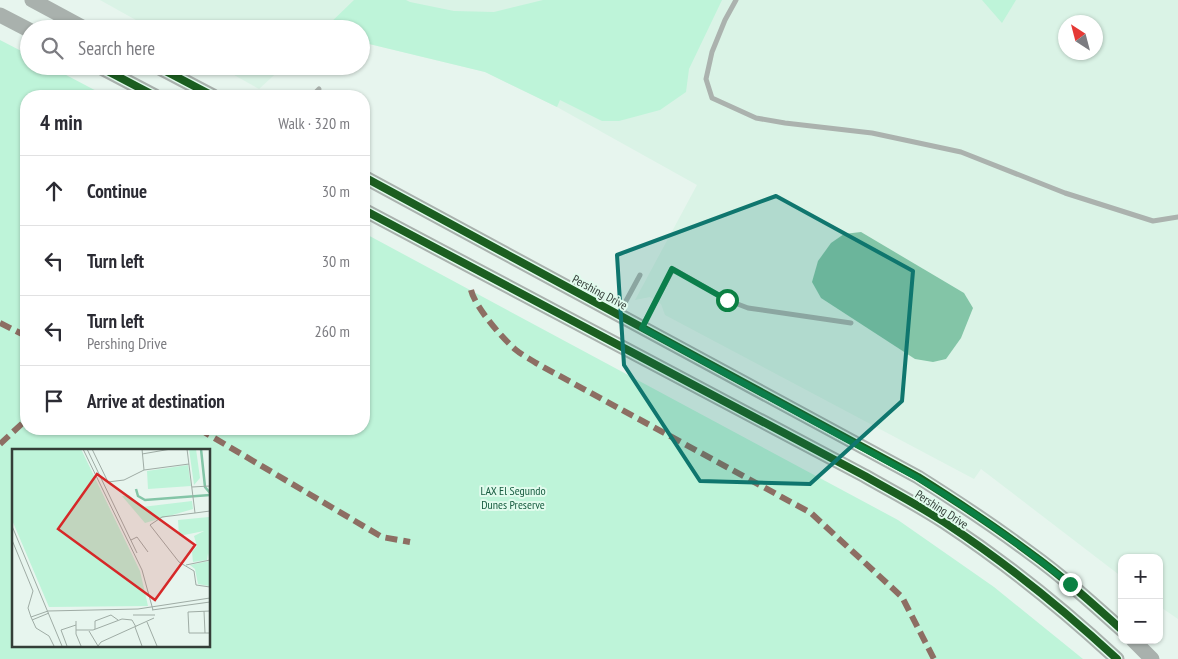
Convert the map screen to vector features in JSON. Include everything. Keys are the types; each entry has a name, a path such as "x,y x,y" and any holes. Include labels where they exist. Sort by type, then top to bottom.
{"main road":[{"path":"32,0 69,20"},
{"path":"0,15 20,25"},
{"path":"115,75 144,90"},
{"path":"173,75 201,90"},
{"name":"Pershing Drive","path":"370,180 918,478 956,501 1032,554 1070,584 1118,626"},
{"name":"Pershing Drive","path":"370,213 906,498 943,521 1019,575 1087,631 1117,659"},
{"path":"1137,644 1152,659"}],"lane":[{"path":"736,0 725,20 712,52 706,79 712,98 726,105 756,118 872,133 961,152 1065,193 1153,221 1178,217"},
{"path":"642,328 672,269 727,300 748,308 851,323"},
{"path":"618,315 640,275"}],"highlighted area":[{"path":"776,196 913,271 902,401 810,484 700,481 624,365 617,255"}],"shaded area":[{"path":"100,0 1178,0 1178,619 1163,609 1163,554 1118,554 1118,574 981,469 974,479 665,315 661,304 650,297 635,300 697,185 557,107 485,72 370,44 370,20 136,20"},
{"path":"234,75 274,75 259,89"},
{"path":"861,232 964,293 973,308 961,338 946,359 933,362 915,359 821,298 812,282 818,261 831,243 844,234"}],"green space":[{"path":"354,0 406,0 454,11 494,12 543,0 722,0 689,69 686,92 660,110 619,121 602,121 560,100 557,107 485,72 370,44 370,20 333,20"},
{"path":"982,0 1016,0 1002,23"},
{"name":"LAX El Segundo Dunes Preserve","path":"0,40 20,50 20,75 66,75 95,90 20,90 20,435 370,435 370,236 898,520 994,587 1083,659 0,659"}],"marked path":[{"path":"471,290 478,305 490,322 521,354 811,513 902,597 934,659"},
{"path":"0,323 20,333"},
{"path":"0,444 20,426"},
{"path":"209,435 382,537 410,542"}],"cycle path":[{"path":"115,75 144,90"},
{"path":"173,75 202,90"},
{"path":"370,180 918,477 989,523 1042,562 1118,626"},
{"path":"370,213 865,476 924,510 1012,570 1055,604 1117,659"}],"route":[{"path":"727,300 672,269 642,328 918,478 996,528 1070,584"}]}
